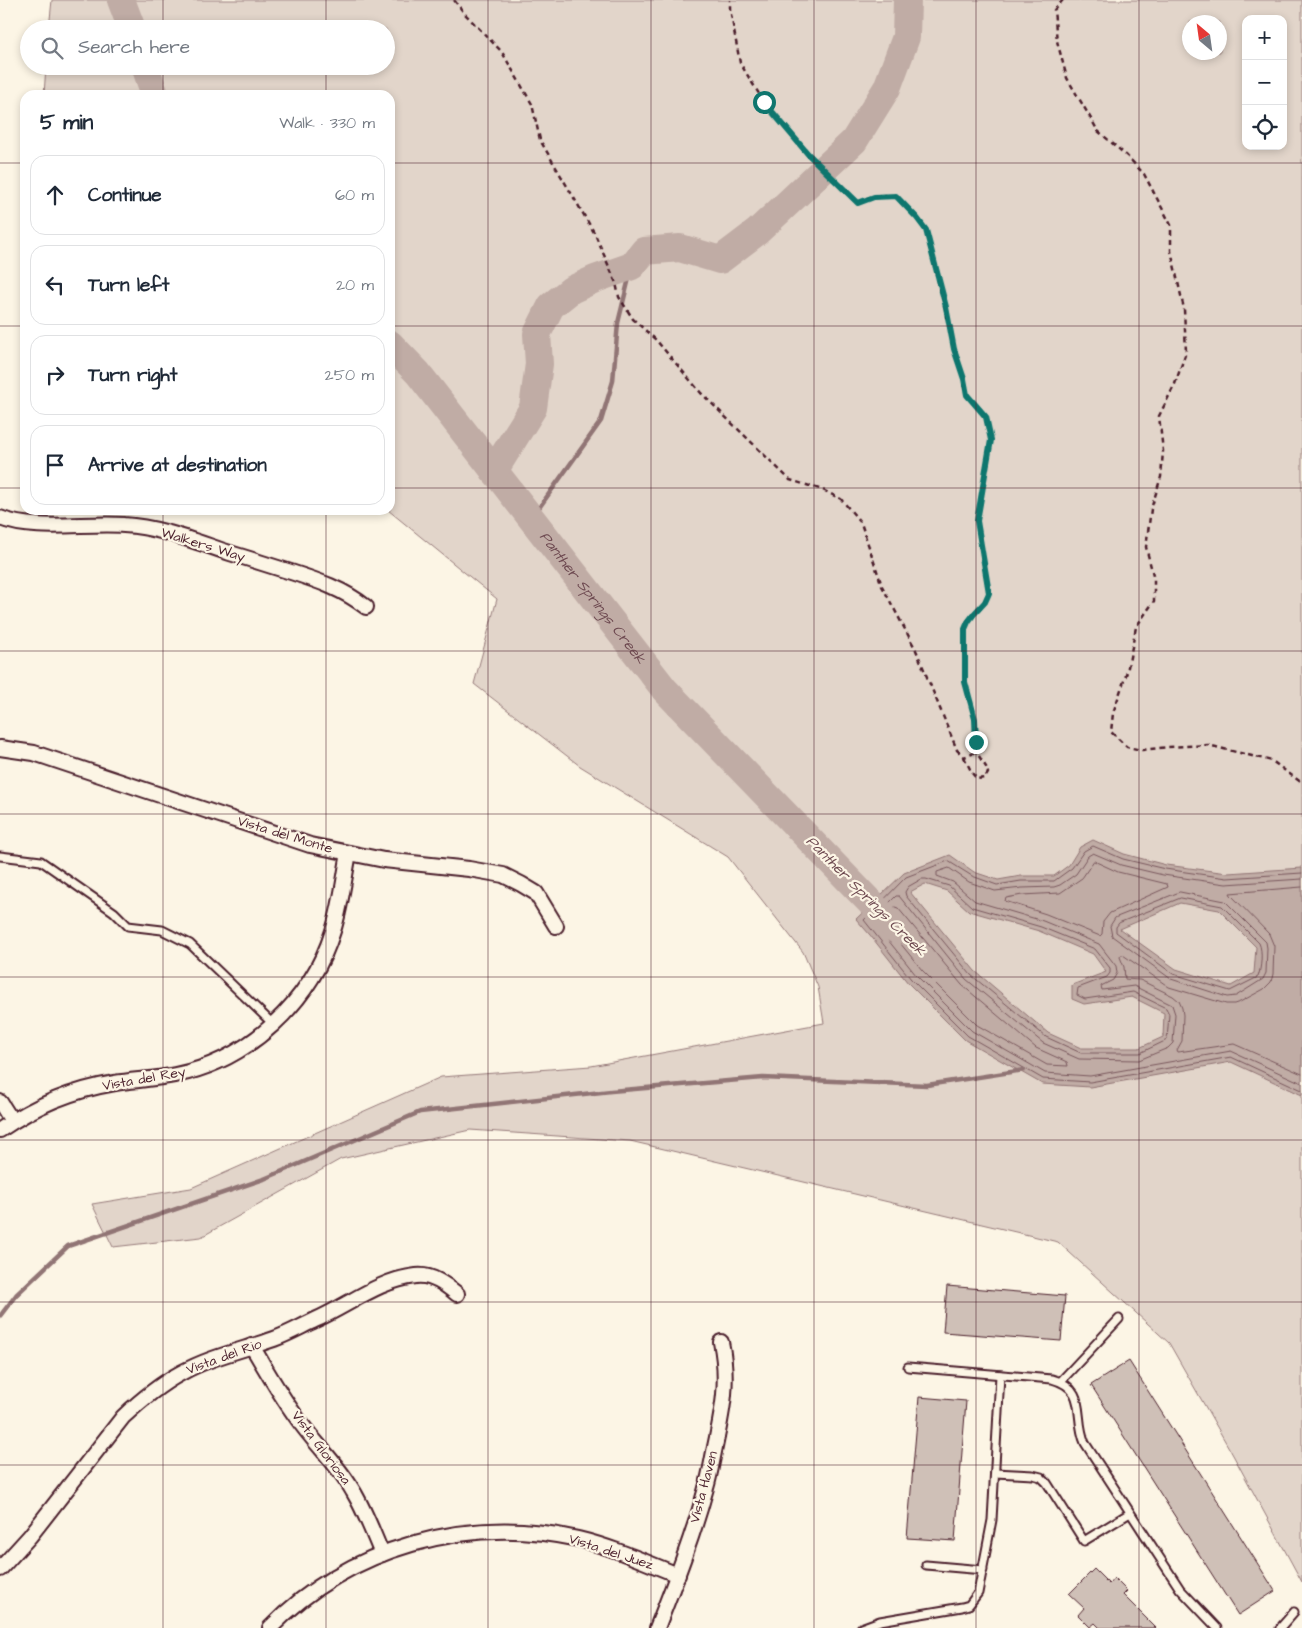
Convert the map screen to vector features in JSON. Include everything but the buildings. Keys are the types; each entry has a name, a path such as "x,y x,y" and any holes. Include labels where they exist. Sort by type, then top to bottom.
{"street":[{"name":"Walkers Way","path":"0,518 9,522 50,526 79,524 126,525 164,532 327,584 354,597 366,607"},
{"name":"Vista del Monte","path":"0,748 34,753 310,845 384,860 468,868 503,875 536,893 556,926"},
{"name":"Vista del Rey","path":"0,1130 30,1111 57,1099 114,1083 176,1075 197,1069 238,1051 256,1039 289,1009 315,972 325,952 333,932 349,853"},
{"path":"0,1102 12,1122"},
{"name":"Vista del Rio","path":"0,1569 30,1536 123,1417 161,1385 204,1362 276,1338 393,1281 418,1276 439,1281 458,1294"},
{"name":"Vista Haven","path":"656,1628 678,1575 706,1487 720,1424 726,1384 725,1361 721,1342"},
{"name":"Vista Gloriosa","path":"252,1346 297,1419 339,1469 353,1490 382,1554"},
{"name":"Vista del Juez","path":"270,1628 283,1615 340,1574 399,1547 430,1538 463,1532 529,1531 578,1539 610,1548 678,1575"}],"lane":[{"path":"0,856 41,862 114,912 128,926 162,930 190,944 273,1024"},
{"path":"1061,1381 1119,1319"},
{"path":"908,1367 1052,1379 1061,1381 1072,1389 1078,1401 1080,1428 1085,1443 1180,1589 1217,1628"},
{"path":"861,1628 880,1622 969,1605 978,1593 992,1520 1000,1374"},
{"path":"994,1473 1033,1475 1040,1478 1047,1484 1084,1541 1130,1513"},
{"path":"926,1565 983,1570"},
{"path":"1280,1628 1294,1612"}],"path":[{"path":"454,0 502,52 532,104 540,140 595,234 616,283 619,296 633,319 656,340 701,393 739,432 790,480 823,490 842,499 861,523 882,586 916,650 957,750 964,756 972,773 978,779 985,778 988,773 986,767 975,750 975,719 965,682 964,639 968,622 985,602 989,593 977,521 991,440 986,417 967,395 954,349 946,307 926,230 896,196 874,197 858,203 812,158 764,102 740,62 730,0"},
{"path":"1063,0 1054,10 1057,41 1067,78 1098,131 1127,156 1144,174 1171,225 1171,251 1184,309 1186,352 1175,384 1159,416 1163,451 1161,477 1151,509 1146,547 1154,579 1154,601 1136,627 1127,672 1113,713 1111,732 1127,747 1142,750 1208,745 1272,760 1302,782"},
{"path":"964,756 972,754 975,750"}],"shaded area":[{"path":"52,0 1302,0 1302,1582 1169,1343 1058,1242 630,1141 470,1130 341,1159 201,1237 113,1247 92,1204 191,1188 441,1077 591,1066 824,1023 818,987 803,952 728,857 580,766 474,684 497,599 394,515 395,90 44,90 45,75 395,75 395,20 50,20"}],"water":[{"path":"1093,840 1124,854 1166,865 1228,873 1302,868 1302,1095 1231,1062 1090,1087 1042,1084 965,1040 908,983 856,919 904,873 950,855 974,872 998,880 1021,876 1054,876 1069,865 1080,847","holes":["925,884 947,891 969,911 1039,931 1093,954 1106,972 1072,985 1072,999 1084,1004 1132,997 1164,1013 1163,1037 1139,1048 1081,1048 1048,1033 975,971 910,892","1180,903 1219,910 1256,947 1254,973 1231,986 1176,969 1120,929"]}],"waterway":[{"name":"Panther Springs Creek","path":"121,0 129,20"},
{"name":"Panther Springs Creek","path":"494,471 533,408 539,364 537,334 551,306 571,290 632,266 644,251 680,248 720,260 757,232 854,141 887,88 906,37 907,0"},
{"name":"Panther Springs Creek","path":"148,75 153,90"},
{"name":"Panther Springs Creek","path":"531,519 601,421 613,381 618,323 632,266"},
{"name":"Panther Springs Creek","path":"395,349 418,373 665,690 897,930"},
{"path":"0,1316 16,1295 68,1246 264,1179 420,1112 611,1091 763,1078 927,1085 1024,1070"}],"route":[{"path":"764,102 808,154 858,203 874,197 896,196 926,230 946,307 954,349 967,395 986,417 991,440 977,521 989,593 985,602 968,622 964,639 965,682 975,719 976,742"}]}
